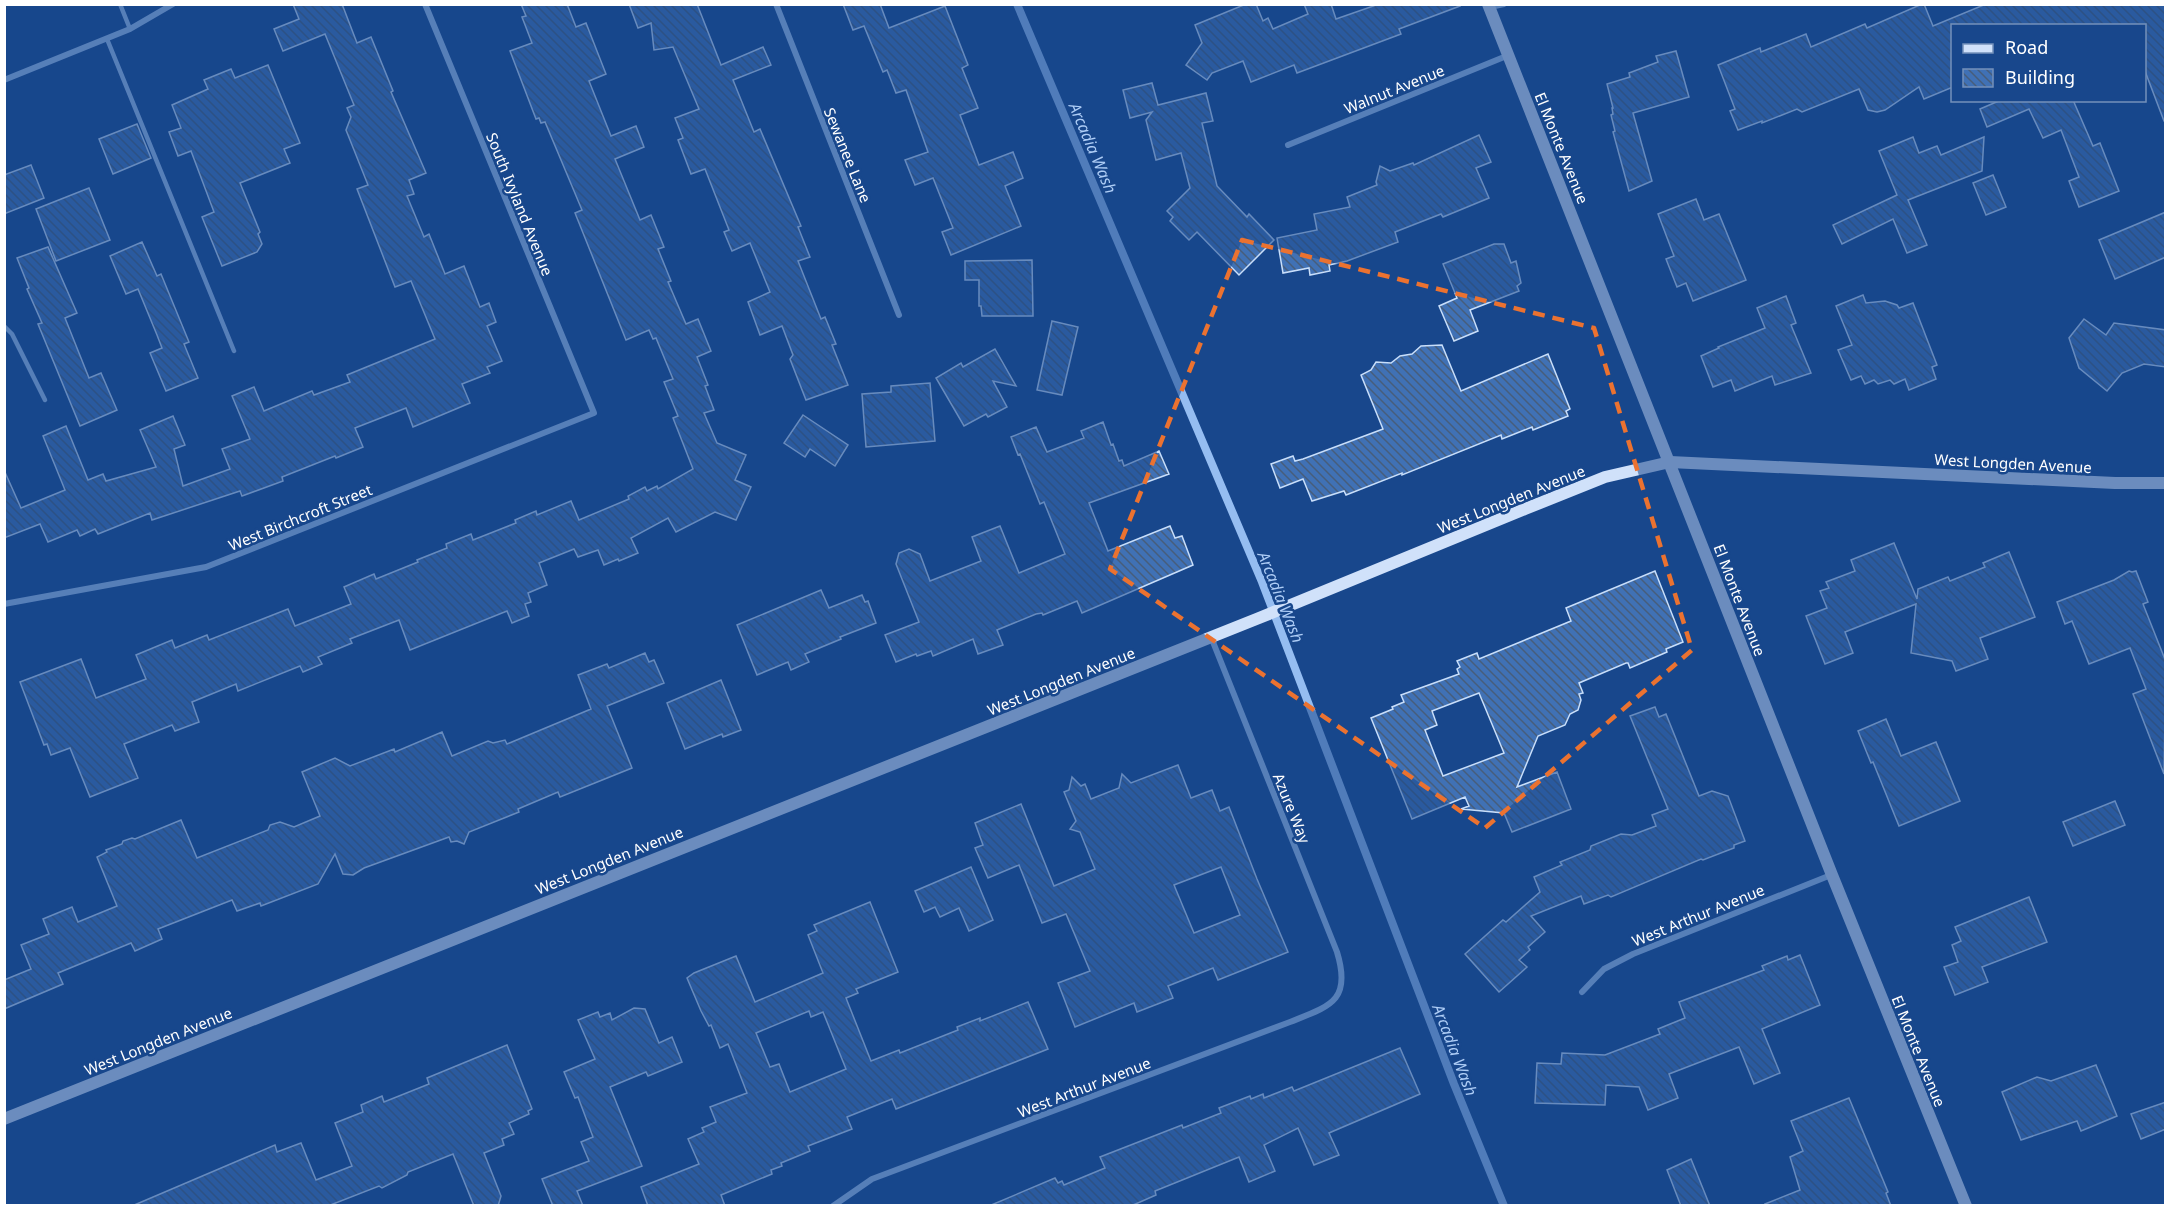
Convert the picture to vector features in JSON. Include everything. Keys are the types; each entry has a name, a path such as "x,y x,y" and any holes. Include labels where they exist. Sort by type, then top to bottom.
{"street":[{"path":"4,80 130,29 173,4"},
{"name":"South Ivyland Avenue","path":"425,4 594,413"},
{"name":"Sewanee Lane","path":"776,4 899,315"},
{"path":"1488,6 1504,4"},
{"name":"El Monte Avenue","path":"1488,6 1832,875 1966,1206"},
{"name":"Walnut Avenue","path":"1288,145 1509,55"},
{"name":"West Birchcroft Street","path":"4,604 206,567 594,413"},
{"name":"West Longden Avenue","path":"4,1119 1259,618 1605,477 1670,462 2115,483 2166,483"},
{"name":"Azure Way","path":"1211,637 1330,932 1341,966 1341,989"},
{"name":"West Arthur Avenue","path":"1582,992 1604,969 1633,954 1832,875"},
{"name":"West Arthur Avenue","path":"833,1206 872,1179 1327,1007 1341,989"}],"lane":[{"path":"120,4 130,29"},
{"path":"107,39 234,351"},
{"path":"4,326 12,334 45,400"}],"highlighted area":[{"path":"1242,240 1594,328 1692,650 1485,828 1110,569"}],"building":[{"path":"293,4 342,4 357,43 371,37 393,91 391,92 426,173 409,180 414,194 407,196 424,237 429,234 445,274 464,266 480,307 489,303 496,322 487,326 502,361 487,367 490,373 462,384 470,403 413,427 406,408 355,428 363,447 282,477 283,481 242,496 240,491 152,520 150,513 98,534 95,529 80,536 77,530 48,542 40,524 4,538 4,470 21,508 65,490 43,436 66,426 88,480 103,474 106,481 156,467 140,430 173,416 185,445 174,449 183,486 230,469 222,449 250,439 232,396 254,387 264,411 312,391 314,395 350,382 347,375 435,339 411,281 395,287 357,189 368,185 346,130 351,117 347,108 354,105 325,34 283,51 274,29 299,19"},
{"path":"521,4 567,4 576,27 586,23 606,74 589,81 611,136 636,126 644,147 615,159 640,220 651,215 664,247 658,249 671,281 668,282 686,324 698,319 711,351 697,357 708,385 705,386 714,410 704,413 717,443 746,455 735,480 751,487 736,520 715,512 676,532 668,518 631,538 638,553 619,561 618,559 604,565 598,550 578,557 574,549 539,563 547,585 528,593 531,602 525,604 529,616 512,623 507,611 410,650 399,620 350,639 352,643 318,657 322,664 303,672 300,666 238,691 236,684 192,702 199,722 175,731 172,725 124,744 138,778 90,797 70,748 51,755 47,744 44,745 20,682 81,659 96,698 146,679 136,655 172,640 175,648 207,635 209,640 288,609 295,626 351,604 344,587 374,574 376,579 418,562 417,560 447,548 446,544 471,534 473,540 516,523 515,520 536,511 537,515 571,501 579,520 629,499 628,496 645,487 647,491 657,486 658,489 693,469 673,418 678,416 664,382 673,379 656,338 653,339 649,330 626,340 575,213 582,210 545,122 541,123 539,118 536,119 510,51 532,43 522,17 526,16"},
{"path":"629,4 697,4 721,65 763,47 771,65 733,80 754,132 760,129 801,226 798,227 810,257 798,261 821,319 825,317 836,344 832,345 848,385 806,400 790,359 793,355 782,326 760,335 748,302 770,292 750,243 732,251 724,232 729,230 705,169 691,174 678,140 683,138 675,118 699,109 673,47 654,50 651,23 638,28"},
{"path":"843,4 880,4 889,28 945,6 968,65 962,68 978,108 960,115 979,165 1013,152 1023,178 1005,186 1021,226 951,255 942,232 953,228 933,178 915,185 905,160 928,152 906,90 896,93 887,70 883,72 864,26 853,30"},
{"path":"1246,4 1256,4 1263,21 1268,18 1273,29 1308,14 1304,4 1331,4 1336,19 1379,4 1459,4 1460,6 1399,29 1401,34 1297,73 1294,65 1251,82 1243,61 1212,73 1207,80 1186,65 1202,43 1195,25"},
{"path":"1922,4 1933,26 1986,4 2166,4 2166,121 2164,121 2146,74 2146,24 1951,24 1951,88 1924,99 1919,87 1885,110 1877,112 1868,110 1859,89 1802,112 1797,109 1738,130 1730,111 1735,109 1718,65 1760,48 1761,52 1806,34 1811,47 1865,24 1867,28"},
{"path":"1676,51 1689,97 1633,113 1652,181 1629,191 1613,132 1615,131 1611,115 1613,108 1607,84 1630,77 1629,73 1658,62 1656,56"},
{"path":"268,65 300,143 284,149 290,163 240,183 260,232 258,234 262,244 257,252 222,266 202,217 214,212 191,151 178,156 169,132 181,128 172,105 208,89 204,80 231,69 235,78"},
{"path":"1152,83 1158,105 1206,93 1213,121 1202,123 1217,186 1247,217 1249,214 1274,240 1239,275 1197,232 1189,240 1170,221 1173,217 1167,211 1190,188 1181,153 1156,160 1146,120 1152,112 1130,118 1123,90"},
{"path":"1996,102 2074,102 2093,146 2100,143 2119,191 2079,207 2069,181 2079,177 2061,130 2043,138 2029,109 1987,127 1980,109"},
{"path":"137,124 151,158 113,174 99,139"},
{"path":"1479,135 1491,162 1476,168 1489,198 1443,217 1441,214 1395,232 1398,242 1347,261 1329,265 1330,271 1310,275 1309,268 1283,273 1277,238 1317,230 1314,214 1350,207 1347,197 1377,185 1380,166 1390,171 1413,163 1414,165"},
{"path":"1913,137 1919,153 1937,146 1941,155 1984,137 1982,171 1908,200 1927,245 1907,253 1893,219 1842,244 1833,225 1897,195 1879,151"},
{"path":"31,165 44,198 4,214 4,175"},
{"path":"1993,175 2006,207 1986,215 1973,183"},
{"path":"89,188 110,240 56,261 36,209"},
{"path":"1696,199 1704,220 1719,214 1746,280 1693,301 1686,283 1677,287 1666,259 1674,256 1658,214"},
{"path":"2166,212 2166,257 2115,279 2099,240"},
{"path":"142,242 157,276 161,274 189,342 184,344 198,378 166,391 150,353 162,348 138,289 126,294 110,256"},
{"path":"1494,244 1504,244 1511,263 1516,261 1521,283 1517,286 1519,291 1470,310 1478,331 1454,341 1439,306 1457,298 1443,264"},
{"path":"48,247 77,313 65,318 89,378 101,373 117,410 80,426 38,324 42,323 17,258"},
{"path":"1032,260 1033,316 982,316 981,306 979,306 979,280 965,280 965,261"},
{"path":"1863,295 1866,303 1885,301 1899,308 1913,303 1937,365 1932,367 1936,379 1909,390 1905,379 1894,384 1890,380 1878,384 1874,380 1865,384 1861,376 1851,380 1838,350 1852,345 1836,306"},
{"path":"1786,296 1796,323 1791,325 1811,373 1775,385 1772,376 1735,391 1731,380 1713,387 1701,356 1765,328 1757,308"},
{"path":"2084,319 2106,335 2114,323 2166,330 2166,367 2144,364 2122,373 2107,391 2079,368 2069,338"},
{"path":"1052,321 1078,327 1062,395 1037,390"},
{"path":"1442,345 1461,391 1548,354 1570,409 1566,411 1568,416 1502,439 1501,435 1346,495 1344,491 1312,501 1303,479 1280,488 1271,464 1293,456 1295,461 1303,459 1383,429 1361,375 1371,370 1376,362 1391,363 1400,356 1412,354 1421,346"},
{"path":"995,349 1016,386 993,381 1007,407 988,417 986,414 964,426 936,378 961,363 963,367"},
{"path":"930,383 935,441 866,447 862,394 891,392 891,386"},
{"path":"803,415 848,445 835,466 810,449 805,457 784,443"},
{"path":"1103,422 1111,445 1113,444 1119,461 1122,460 1124,466 1159,451 1169,474 1089,503 1108,551 1170,526 1175,538 1182,536 1193,565 1082,613 1077,601 997,630 1003,645 978,654 973,639 933,656 931,651 896,662 885,635 919,622 896,564 899,553 909,549 920,554 930,581 981,561 972,537 1000,526 1019,573 1065,554 1044,502 1040,504 1011,437 1036,427 1047,452 1084,438 1081,431"},
{"path":"1894,543 1917,599 1918,589 1948,577 1950,581 1985,567 1983,563 2009,552 2035,617 1980,638 1988,659 1956,671 1952,661 1911,653 1916,604 1845,632 1853,653 1825,664 1806,616 1827,608 1820,591 1829,588 1826,582 1855,571 1851,560"},
{"path":"1655,571 1683,642 1666,649 1667,652 1630,668 1626,663 1579,683 1583,693 1579,694 1581,700 1578,710 1570,714 1565,725 1538,736 1517,787 1557,772 1571,809 1512,832 1504,813 1461,809 1469,806 1465,797 1412,819 1371,718 1404,702 1401,695 1459,674 1457,669 1460,667 1457,661 1477,653 1479,659 1571,621 1566,608","holes":["1479,693 1504,753 1443,776 1425,730 1437,725 1432,711"]},
{"path":"2129,571 2136,571 2148,602 2143,604 2166,662 2164,774 2133,694 2146,689 2130,648 2089,664 2072,621 2065,624 2057,602 2114,580"},
{"path":"821,590 829,608 862,595 865,602 868,601 876,623 805,654 809,662 791,670 788,662 757,675 737,625"},
{"path":"645,653 649,662 654,660 664,683 607,706 632,768 560,797 558,792 518,809 519,812 469,832 464,844 457,841 451,842 449,837 364,868 353,875 343,874 335,854 318,884 261,906 260,903 237,911 232,900 158,929 162,939 135,951 131,943 58,973 63,984 4,1009 4,980 31,969 21,945 49,934 43,919 72,907 78,922 117,906 97,857 107,852 106,850 122,844 123,841 135,839 181,820 197,858 268,830 270,825 280,822 294,827 320,816 302,772 335,758 350,766 394,749 395,752 442,732 452,756 488,741 493,743 505,740 507,744 591,709 578,675 607,664 609,668"},
{"path":"721,680 741,730 723,737 722,734 685,749 667,703"},
{"path":"1655,707 1659,717 1666,714 1699,796 1712,791 1728,796 1745,841 1734,845 1734,848 1701,859 1611,897 1608,895 1584,904 1581,896 1531,916 1545,932 1528,947 1530,950 1519,960 1527,967 1499,992 1465,954 1503,920 1506,922 1540,892 1534,877 1562,865 1560,862 1590,850 1591,846 1621,834 1632,835 1656,826 1652,815 1668,809 1630,716"},
{"path":"1886,719 1901,756 1936,742 1960,801 1899,826 1858,731"},
{"path":"1178,765 1191,798 1212,790 1220,811 1229,807 1288,952 1218,980 1213,968 1168,986 1173,998 1137,1012 1134,1003 1075,1027 1058,983 1090,971 1066,914 1042,923 1019,865 988,878 975,848 983,845 975,823 1021,804 1054,886 1095,869 1080,832 1070,829 1076,821 1064,792 1069,790 1072,777 1081,786 1085,784 1091,799 1119,788 1122,774 1131,783","holes":["1221,867 1240,915 1194,933 1174,885"]},
{"path":"2115,801 2125,825 2073,846 2063,822"},
{"path":"971,867 993,920 969,931 959,908 940,917 935,907 924,912 915,891"},
{"path":"2029,897 2047,942 1982,967 1988,982 1955,995 1944,967 1958,962 1952,945 1961,941 1955,927"},
{"path":"870,902 898,972 856,989 858,993 846,998 871,1061 899,1050 900,1053 958,1030 957,1027 980,1018 980,1021 1028,1002 1048,1049 896,1109 892,1099 847,1117 852,1129 808,1146 810,1151 781,1163 782,1166 771,1170 772,1174 721,1195 725,1206 648,1206 641,1187 699,1164 688,1139 704,1132 702,1128 716,1122 710,1107 747,1093 728,1044 720,1048 687,978 736,956 755,1002 823,973 808,935 817,931 814,925","holes":["809,1011 811,1017 823,1012 846,1069 790,1092 779,1064 770,1067 756,1033"]},
{"path":"1800,955 1820,1005 1762,1029 1780,1073 1754,1084 1739,1047 1669,1074 1678,1098 1648,1110 1639,1087 1606,1085 1605,1105 1535,1103 1537,1063 1561,1064 1562,1053 1605,1055 1660,1034 1658,1029 1685,1018 1679,1002 1764,970 1762,966 1787,956 1788,960"},
{"path":"634,1008 645,1009 659,1043 672,1037 682,1062 648,1076 646,1072 610,1087 642,1166 577,1191 583,1206 553,1206 542,1179 589,1161 581,1142 593,1137 578,1097 575,1098 564,1072 595,1059 578,1020 598,1012 600,1017 610,1013 612,1020"},
{"path":"507,1045 532,1109 528,1111 529,1114 509,1123 514,1134 502,1139 504,1145 484,1153 501,1196 498,1206 474,1206 453,1154 408,1172 407,1175 382,1188 379,1186 328,1206 132,1206 275,1145 277,1152 301,1143 316,1180 352,1166 335,1123 363,1112 361,1105 382,1096 384,1102 429,1084 427,1078"},
{"path":"1400,1048 1420,1094 1329,1133 1339,1155 1314,1165 1298,1128 1264,1145 1275,1171 1249,1182 1239,1157 1155,1191 1156,1195 1131,1206 989,1206 1055,1178 1058,1183 1062,1181 1064,1185 1105,1168 1100,1157 1182,1125 1183,1128 1221,1113 1219,1108 1250,1096 1251,1099 1263,1094 1264,1098 1292,1087 1294,1091"},
{"path":"2096,1065 2117,1116 2081,1131 2077,1121 2021,1140 2002,1092 2037,1077 2051,1081"},
{"path":"1849,1098 1888,1192 1886,1193 1891,1206 1766,1206 1765,1204 1800,1190 1790,1157 1803,1151 1791,1121"},
{"path":"2166,1102 2166,1129 2141,1139 2131,1114"},
{"path":"1691,1159 1710,1206 1681,1206 1667,1170"}],"waterway":[{"name":"Arcadia Wash","path":"1017,4 1262,582 1454,1084 1504,1206"}]}
